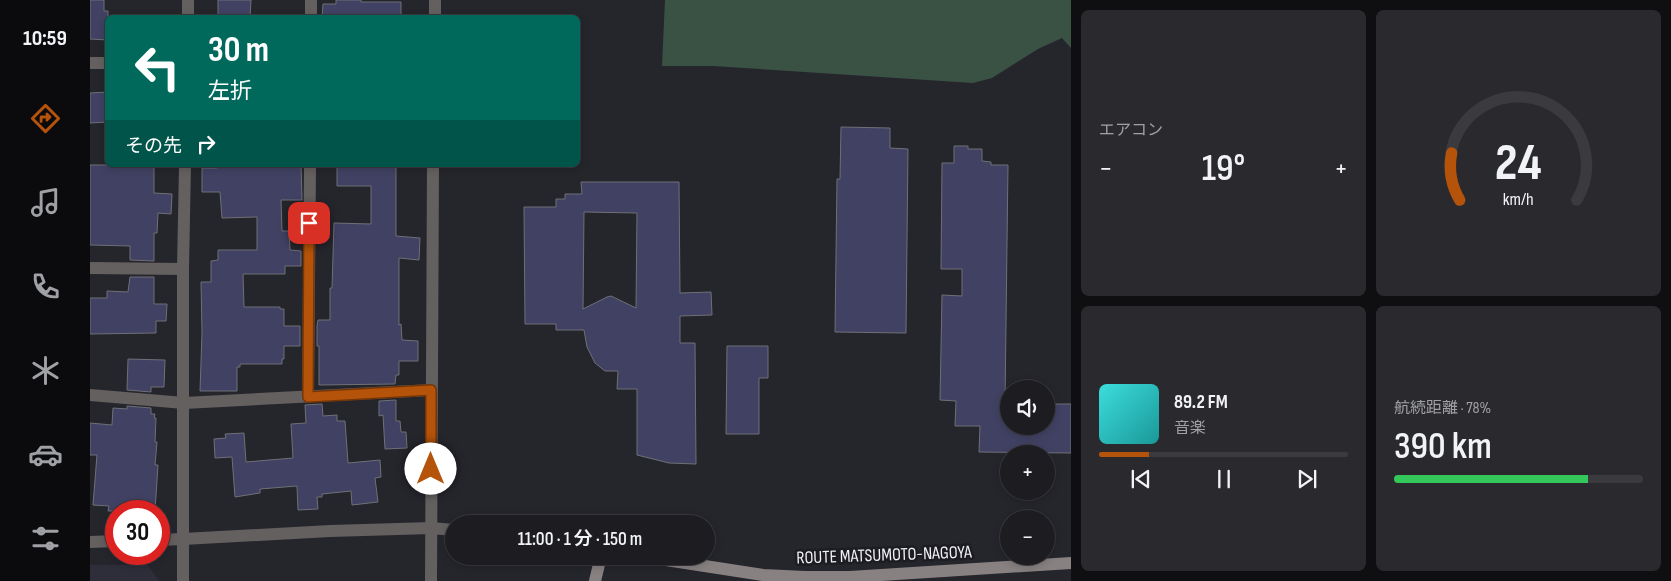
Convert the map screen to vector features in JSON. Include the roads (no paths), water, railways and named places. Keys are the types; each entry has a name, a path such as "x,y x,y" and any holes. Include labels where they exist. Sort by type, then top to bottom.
{"main road":[{"name":"ROUTE MATSUMOTO-NAGOYA","path":"698,565 763,575 850,577 1071,563"},
{"path":"595,581 599,565"}],"street":[{"path":"188,0 188,15"},
{"path":"311,0 311,15"},
{"path":"434,15 435,0"},
{"path":"90,63 105,63"},
{"path":"183,581 185,167"},
{"path":"308,397 310,167"},
{"path":"431,581 433,167"},
{"path":"90,268 183,269"},
{"path":"90,395 184,403 431,390"},
{"path":"170,540 330,531 445,529"},
{"path":"90,542 105,541"}]}
